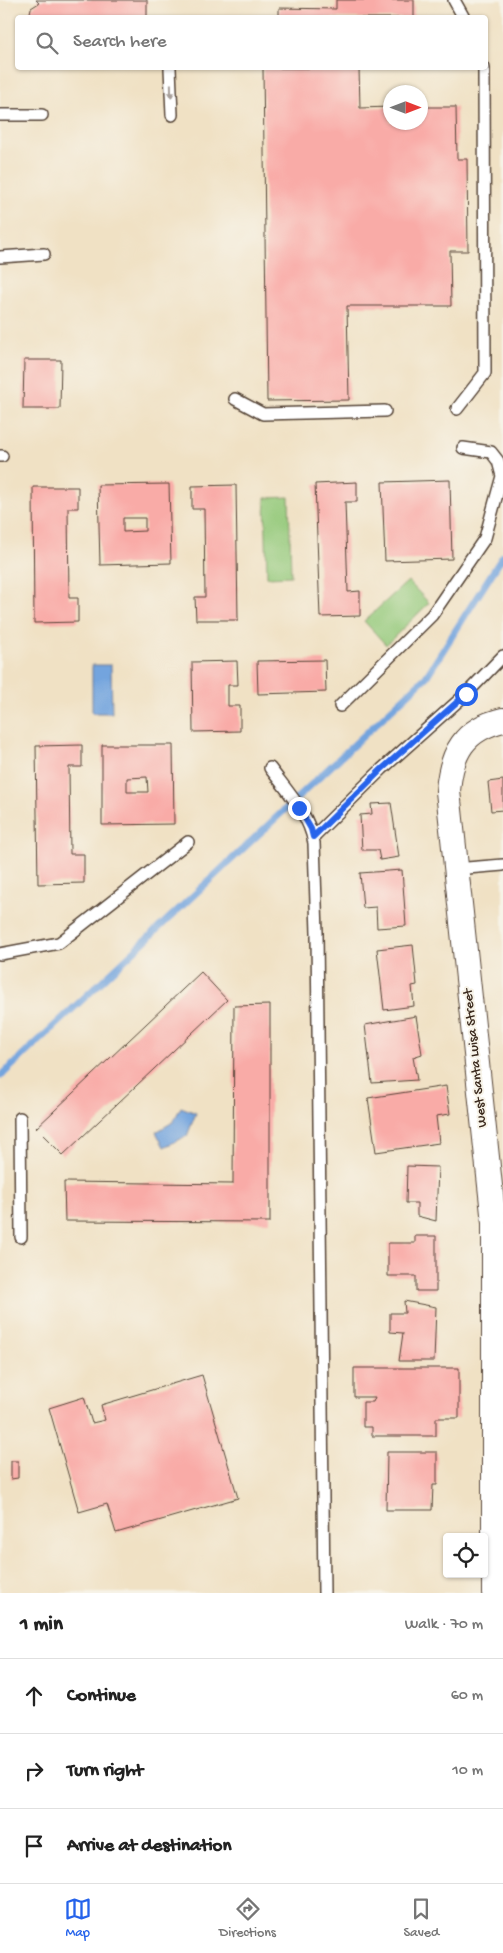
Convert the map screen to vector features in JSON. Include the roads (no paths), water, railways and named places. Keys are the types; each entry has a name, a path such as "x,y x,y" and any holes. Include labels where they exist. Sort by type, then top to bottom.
{"street":[{"name":"West Santa Luisa Street","path":"494,1593 494,1223 448,791 453,763 465,738 484,725 503,720"}],"lane":[{"path":"454,0 462,15"},
{"path":"170,70 172,115"},
{"path":"457,409 485,373 484,70"},
{"path":"0,115 42,115"},
{"path":"0,257 44,254"},
{"path":"235,399 263,414 385,411"},
{"path":"340,706 432,615 485,538 502,476 498,461 491,452 463,448"},
{"path":"313,837 382,769 466,694 503,656"},
{"path":"270,768 299,808 311,829 313,837 317,933 324,1593"},
{"path":"0,954 59,943 188,842"},
{"path":"456,869 503,865"},
{"path":"20,1118 21,1237"}],"water":[{"path":"92,665 111,665 112,713 92,713"},
{"path":"181,1107 196,1113 187,1136 164,1147 156,1132 173,1122"}],"waterway":[{"path":"1,1076 426,677 503,556"}]}
